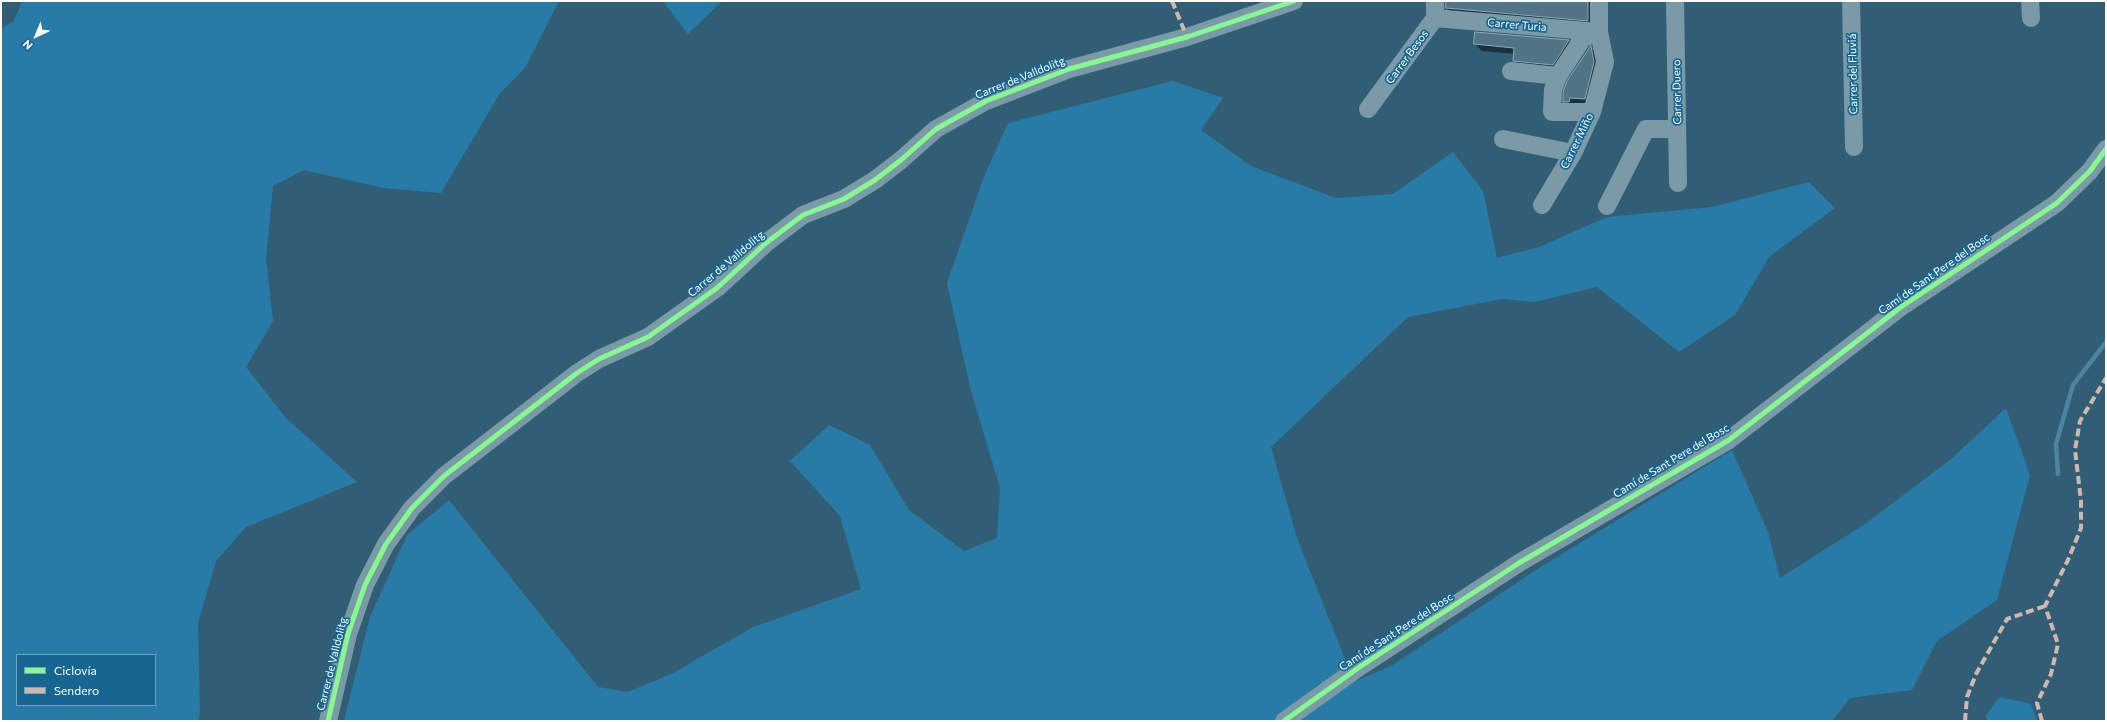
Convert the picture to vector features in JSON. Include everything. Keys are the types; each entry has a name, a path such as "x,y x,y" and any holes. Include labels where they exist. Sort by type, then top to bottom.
{"street":[{"name":"Carrer de Valldolitg","path":"328,721 348,634 365,585 386,544 412,508 444,476 577,373 599,359 648,337 716,288 766,243 803,215 844,199 869,184 901,160 936,129 986,101 1069,69 1187,37 1294,1"},
{"name":"Carrer Miño","path":"1542,205 1573,154 1592,112 1605,62 1599,32 1599,1"},
{"name":"Carrer Duero","path":"1675,1 1678,183"},
{"name":"Carrer del Fluviá","path":"1852,1 1854,147"},
{"name":"Carrer Turia","path":"1435,9 1599,32"},
{"name":"Carrer Besos","path":"1368,109 1435,9"},
{"path":"1592,112 1552,112 1553,90 1558,76 1583,38 1599,32"},
{"path":"1511,71 1558,76"},
{"path":"1607,206 1646,129 1678,129"},
{"path":"1503,139 1573,154"},
{"name":"Camí de Sant Pere del Bosc","path":"1284,721 1361,666 1519,563 1729,440 1901,308 2057,203 2090,171 2106,150"}],"shaded area":[{"path":"22,1 559,1 525,68 500,93 441,193 384,188 304,170 273,186 266,259 273,321 246,367 286,418 357,482 246,527 216,561 198,623 200,713 198,721 1,721 1,29 14,21"},
{"path":"663,1 722,1 688,34"},
{"path":"1173,81 1223,98 1201,130 1251,166 1336,198 1393,194 1453,152 1483,191 1497,258 1539,247 1607,217 1712,207 1809,182 1835,208 1769,257 1735,315 1679,352 1597,287 1534,302 1502,299 1408,317 1271,447 1297,538 1354,682 1391,666 1539,568 1732,450 1768,532 1780,578 1865,524 1950,460 2006,408 2030,475 1997,600 1937,641 1912,690 1850,698 1832,721 344,721 370,617 407,535 449,500 598,687 628,692 673,673 753,627 861,589 840,516 790,461 829,425 870,445 909,510 964,551 997,538 1000,488 971,391 947,283 983,179 1008,123"},
{"path":"2000,697 2031,704 2037,721 1987,721 1986,715"}],"building":[{"path":"1446,1 1588,1 1588,21 1446,8"},
{"path":"1475,32 1569,40 1553,65 1513,61 1514,48 1474,44"},
{"path":"1591,46 1594,62 1585,99 1570,98 1569,102 1563,102 1563,92 1567,81"}],"waterway":[{"path":"2058,474 2056,444 2073,385 2106,342"}],"marked path":[{"path":"1172,1 1187,37"},
{"path":"2042,721 2037,703 2051,674 2058,644 2045,606 2068,560 2081,528 2081,501 2075,450 2080,421 2106,378"},
{"path":"1965,721 1967,697 1976,674 2007,619 2045,606"}],"cycle path":[{"path":"328,721 348,634 365,585 386,544 412,508 444,476 577,373 599,359 648,337 717,288 766,243 803,215 844,199 875,180 901,160 936,129 986,101 1069,69 1187,37 1294,1"},
{"path":"1284,721 1361,666 1519,563 1729,440 1901,307 2057,203 2090,171 2106,149"}]}
